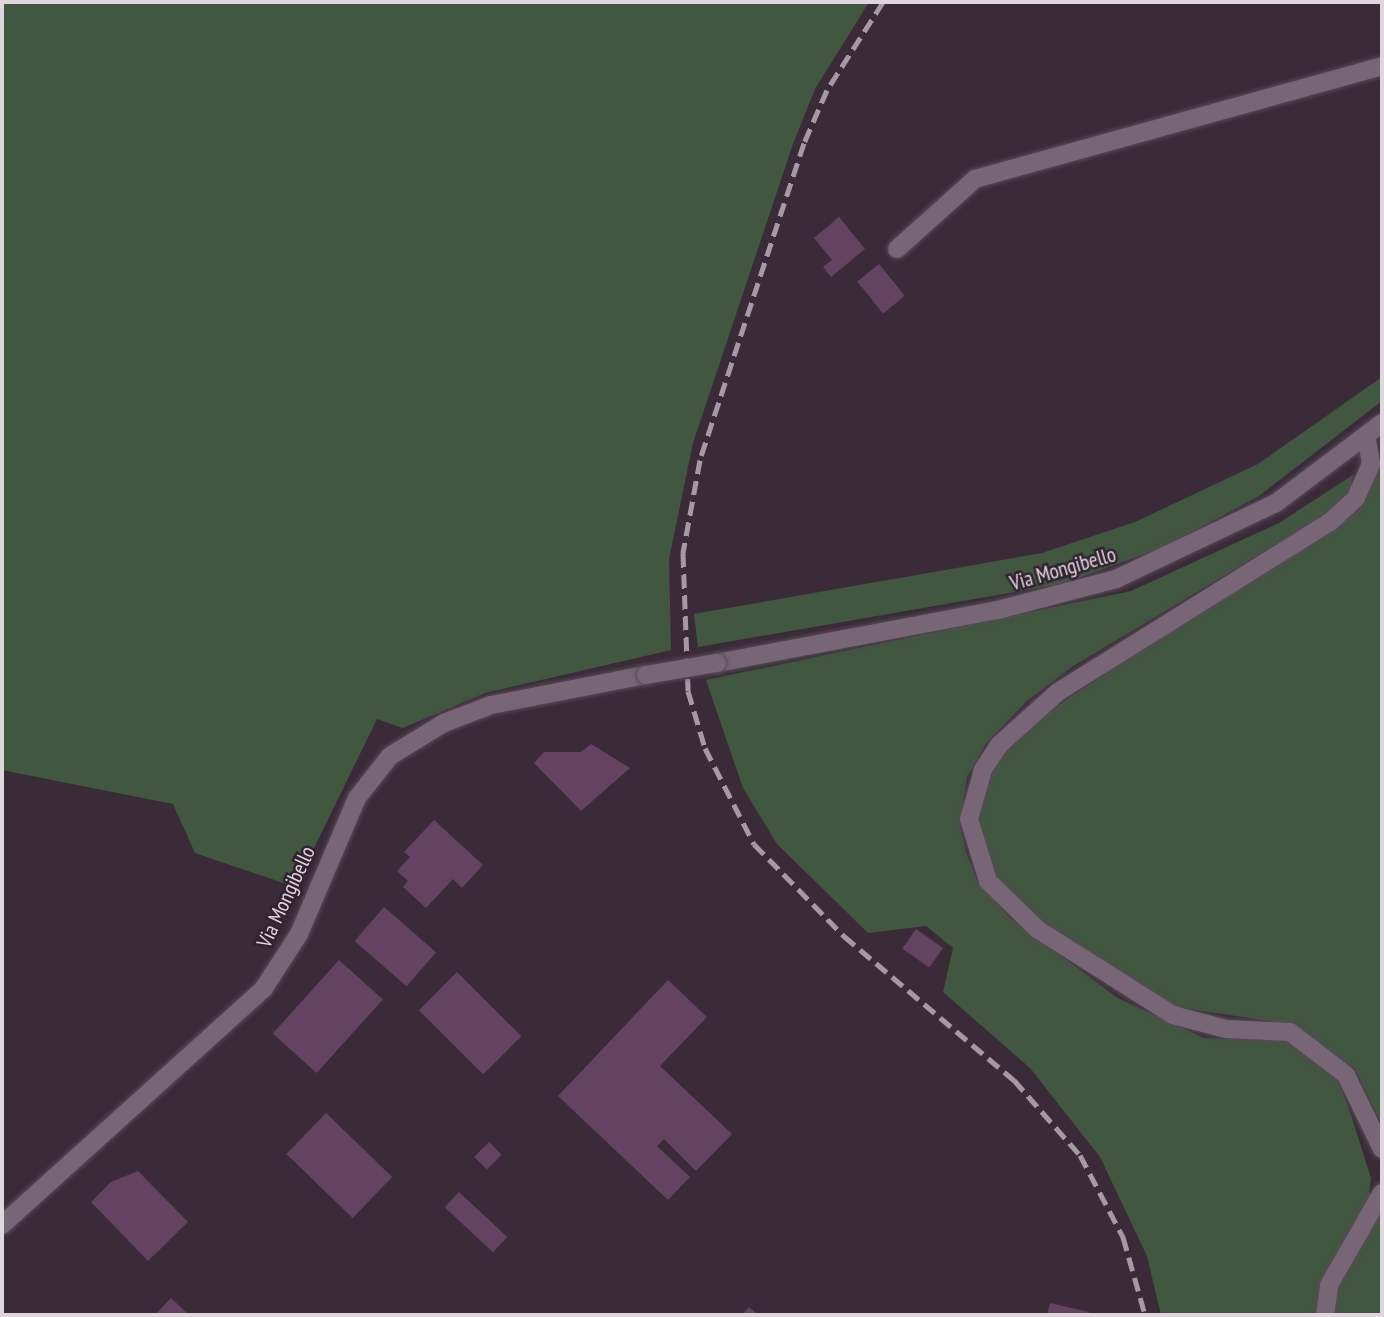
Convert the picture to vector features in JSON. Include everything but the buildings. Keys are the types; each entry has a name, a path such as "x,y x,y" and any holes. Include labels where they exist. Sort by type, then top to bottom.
{"street":[{"path":"897,249 975,179 1382,66"},
{"name":"Via Mongibello","path":"2,1225 264,988 299,934 357,798 390,756 444,723 491,705 1011,607 1116,579 1168,560 1276,503 1382,423"},
{"path":"1366,435 1371,464 1356,498 1330,522 1058,692 999,745 982,769 969,819 988,881 1037,929 1173,1015 1226,1029 1290,1032 1346,1075 1382,1149"},
{"path":"1325,1315 1329,1285 1382,1193"}],"green space":[{"path":"2,2 869,2 815,89 793,144 693,443 669,559 671,650 485,693 403,728 377,719 295,887 195,853 173,804 2,770"},
{"path":"1382,377 1382,401 1259,496 1164,547 1062,584 698,647 694,614 1042,553 1135,522 1258,464"},
{"path":"1382,460 1382,1125 1355,1069 1289,1024 1176,1007 1028,913 993,874 978,834 983,797 1000,755 1042,716 1363,502"},
{"path":"1353,475 1351,491 1325,515 1072,667 1027,701 986,743 967,777 960,826 966,852 978,883 1010,918 1118,998 1204,1038 1287,1040 1339,1082 1350,1112 1371,1178 1369,1193 1382,1204 1382,1315 1161,1315 1147,1256 1100,1157 1030,1068 943,992 953,948 926,926 868,933 777,844 743,788 706,680 1131,591 1279,523"}],"railway":[{"path":"883,2 827,90 804,143 700,460 683,553 688,691 705,748 754,844 844,936 1014,1080 1080,1155 1123,1237 1145,1315"}]}
